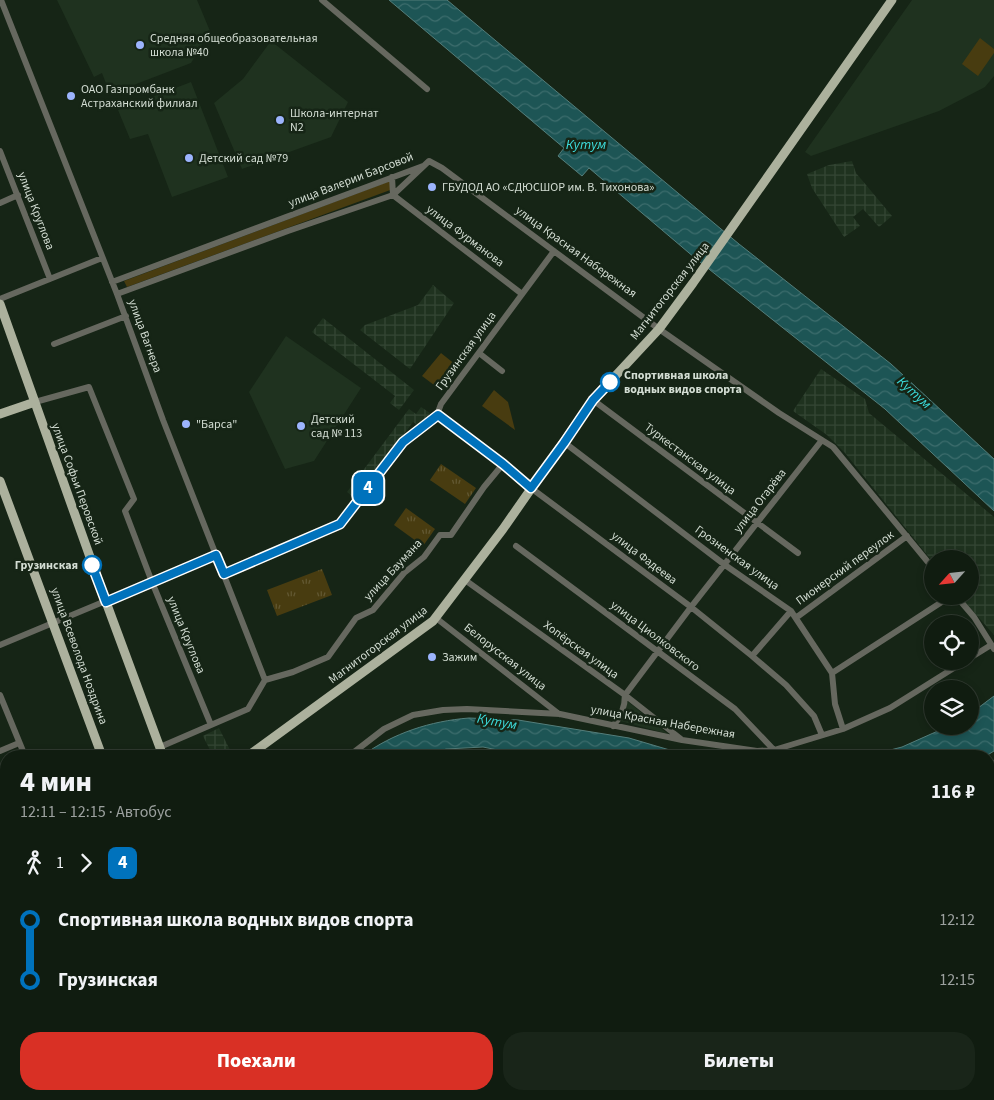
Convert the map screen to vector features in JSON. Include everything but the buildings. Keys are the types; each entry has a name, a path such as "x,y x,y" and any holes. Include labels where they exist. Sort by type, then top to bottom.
{"main road":[{"name":"Магнитогорская улица","path":"256,750 436,618 564,443 593,400 659,329 694,283 892,0"},
{"name":"улица Софьи Перовской","path":"0,304 106,602 161,750"},
{"path":"0,414 35,402"},
{"name":"улица Всеволода Ноздрина","path":"0,480 100,750"}],"street":[{"name":"улица Вагнера","path":"1,0 126,316 163,420 265,680"},
{"path":"322,0 427,89"},
{"name":"улица Круглова","path":"0,151 50,279"},
{"name":"улица Красная Набережная","path":"424,165 429,161 442,168 659,329 779,413 833,447 924,557"},
{"name":"улица Валерии Барсовой","path":"112,282 424,165"},
{"name":"улица Валерии Барсовой","path":"117,294 394,195 424,165"},
{"path":"392,177 394,195"},
{"path":"0,203 18,195"},
{"name":"улица Фурманова","path":"394,195 522,294"},
{"path":"241,234 246,247"},
{"name":"Грузинская улица","path":"224,574 340,524 403,442 438,415 441,404 554,251"},
{"path":"0,299 102,258"},
{"path":"54,344 126,316"},
{"path":"480,353 502,371"},
{"name":"улица Круглова","path":"35,402 89,387 134,499 125,511 211,725"},
{"name":"Туркестанская улица","path":"593,400 798,553"},
{"name":"улица Фадеева","path":"438,415 503,464 531,488 691,607 752,656 786,685 814,716 822,735"},
{"name":"улица Огарёва","path":"625,695 691,607 822,440"},
{"name":"Грозненская улица","path":"564,443 797,617 832,672 835,704 842,729"},
{"name":"улица Баумана","path":"265,680 293,672 328,657 356,618 373,610 404,573 424,557 440,536 451,534 484,487 503,464"},
{"name":"Пионерский переулок","path":"797,617 907,536"},
{"name":"улица Циолковского","path":"516,546 735,709 774,750"},
{"path":"0,645 216,555"},
{"name":"Хопёрская улица","path":"465,580 625,695 682,740"},
{"path":"832,672 937,605"},
{"path":"964,605 974,617 993,647 979,654"},
{"name":"Пионерский переулок","path":"752,656 791,611"},
{"name":"Белорусская улица","path":"436,618 560,714"},
{"name":"улица Красная Набережная","path":"774,750 842,729 890,708 951,670"},
{"path":"160,747 248,709 265,680"},
{"path":"0,695 23,750"},
{"path":"613,726 619,719 625,706 625,695"},
{"name":"улица Красная Набережная","path":"357,750 384,729 413,715 444,710 467,709 560,714 682,740 750,750"},
{"path":"2,750 20,743"}],"shaded area":[{"name":"Средняя общеобразовательная школа №40","path":"57,0 197,0 210,31 191,63 110,94 102,73 94,77"},
{"path":"912,0 994,0 994,76 985,87 939,111 811,156 805,152"},
{"name":"Школа-интернат N2","path":"271,41 348,102 331,137 242,169 214,103 243,79"},
{"name":"Детский сад №79","path":"191,82 228,177 172,197 148,134 130,139 118,110"},
{"path":"852,161 856,173 892,216 879,227 863,209 853,217 860,226 844,237 812,188 807,174 829,165"},
{"path":"433,285 454,303 410,369 360,330 365,325 418,305"},
{"path":"323,318 414,390 399,410 390,403 395,396 312,332"},
{"name":"Детский сад № 113","path":"286,336 361,388 314,461 285,469 249,392"},
{"path":"821,369 865,399 869,413 994,517 994,635 979,618 979,615 977,615 968,605 979,605 979,550 924,551 845,453 827,435 793,411"},
{"path":"421,407 430,413 420,427 413,422 356,499 347,492 409,409 416,414"},
{"path":"621,696 668,734 613,719 620,710"},
{"path":"219,728 230,750 210,750 203,736"}],"green space":[{"path":"980,38 994,49 994,53 978,76 962,64"},
{"path":"390,181 393,189 127,287 124,281"},
{"path":"441,353 456,365 438,388 422,376"},
{"path":"494,390 508,402 515,430 482,406"},
{"path":"441,464 476,488 465,504 430,480"},
{"path":"406,508 435,529 423,546 394,525"},
{"path":"322,569 332,595 277,616 267,590"}],"water":[{"name":"Кутум","path":"389,0 447,0 739,244 891,364 994,459 994,511 885,409 695,258 589,168 582,176 558,156 564,148"},
{"path":"994,696 994,750 890,750 929,735 979,735 979,707"},
{"name":"Кутум","path":"469,718 518,720 629,738 670,750 498,750 483,747 443,750 371,750 413,729"}],"bus line":[{"name":"4","path":"92,565 106,602 216,555 224,574 340,524 403,442 438,415 503,464 531,488 593,400 610,382"}],"place":[{"name":"Средняя общеобразовательная школа №40","path":"140,45"},
{"name":"ОАО Газпромбанк Астраханский филиал","path":"71,96"},
{"name":"Школа-интернат N2","path":"280,120"},
{"name":"Детский сад №79","path":"189,158"},
{"name":"ГБУДОД АО «СДЮСШОР им. В. Тихонова»","path":"432,187"},
{"name":"Спортивная школа водных видов спорта","path":"610,382"},
{"name":"\"Барса\"","path":"186,424"},
{"name":"Детский сад № 113","path":"301,426"},
{"name":"Грузинская","path":"92,565"},
{"name":"Зажим","path":"432,657"}]}
